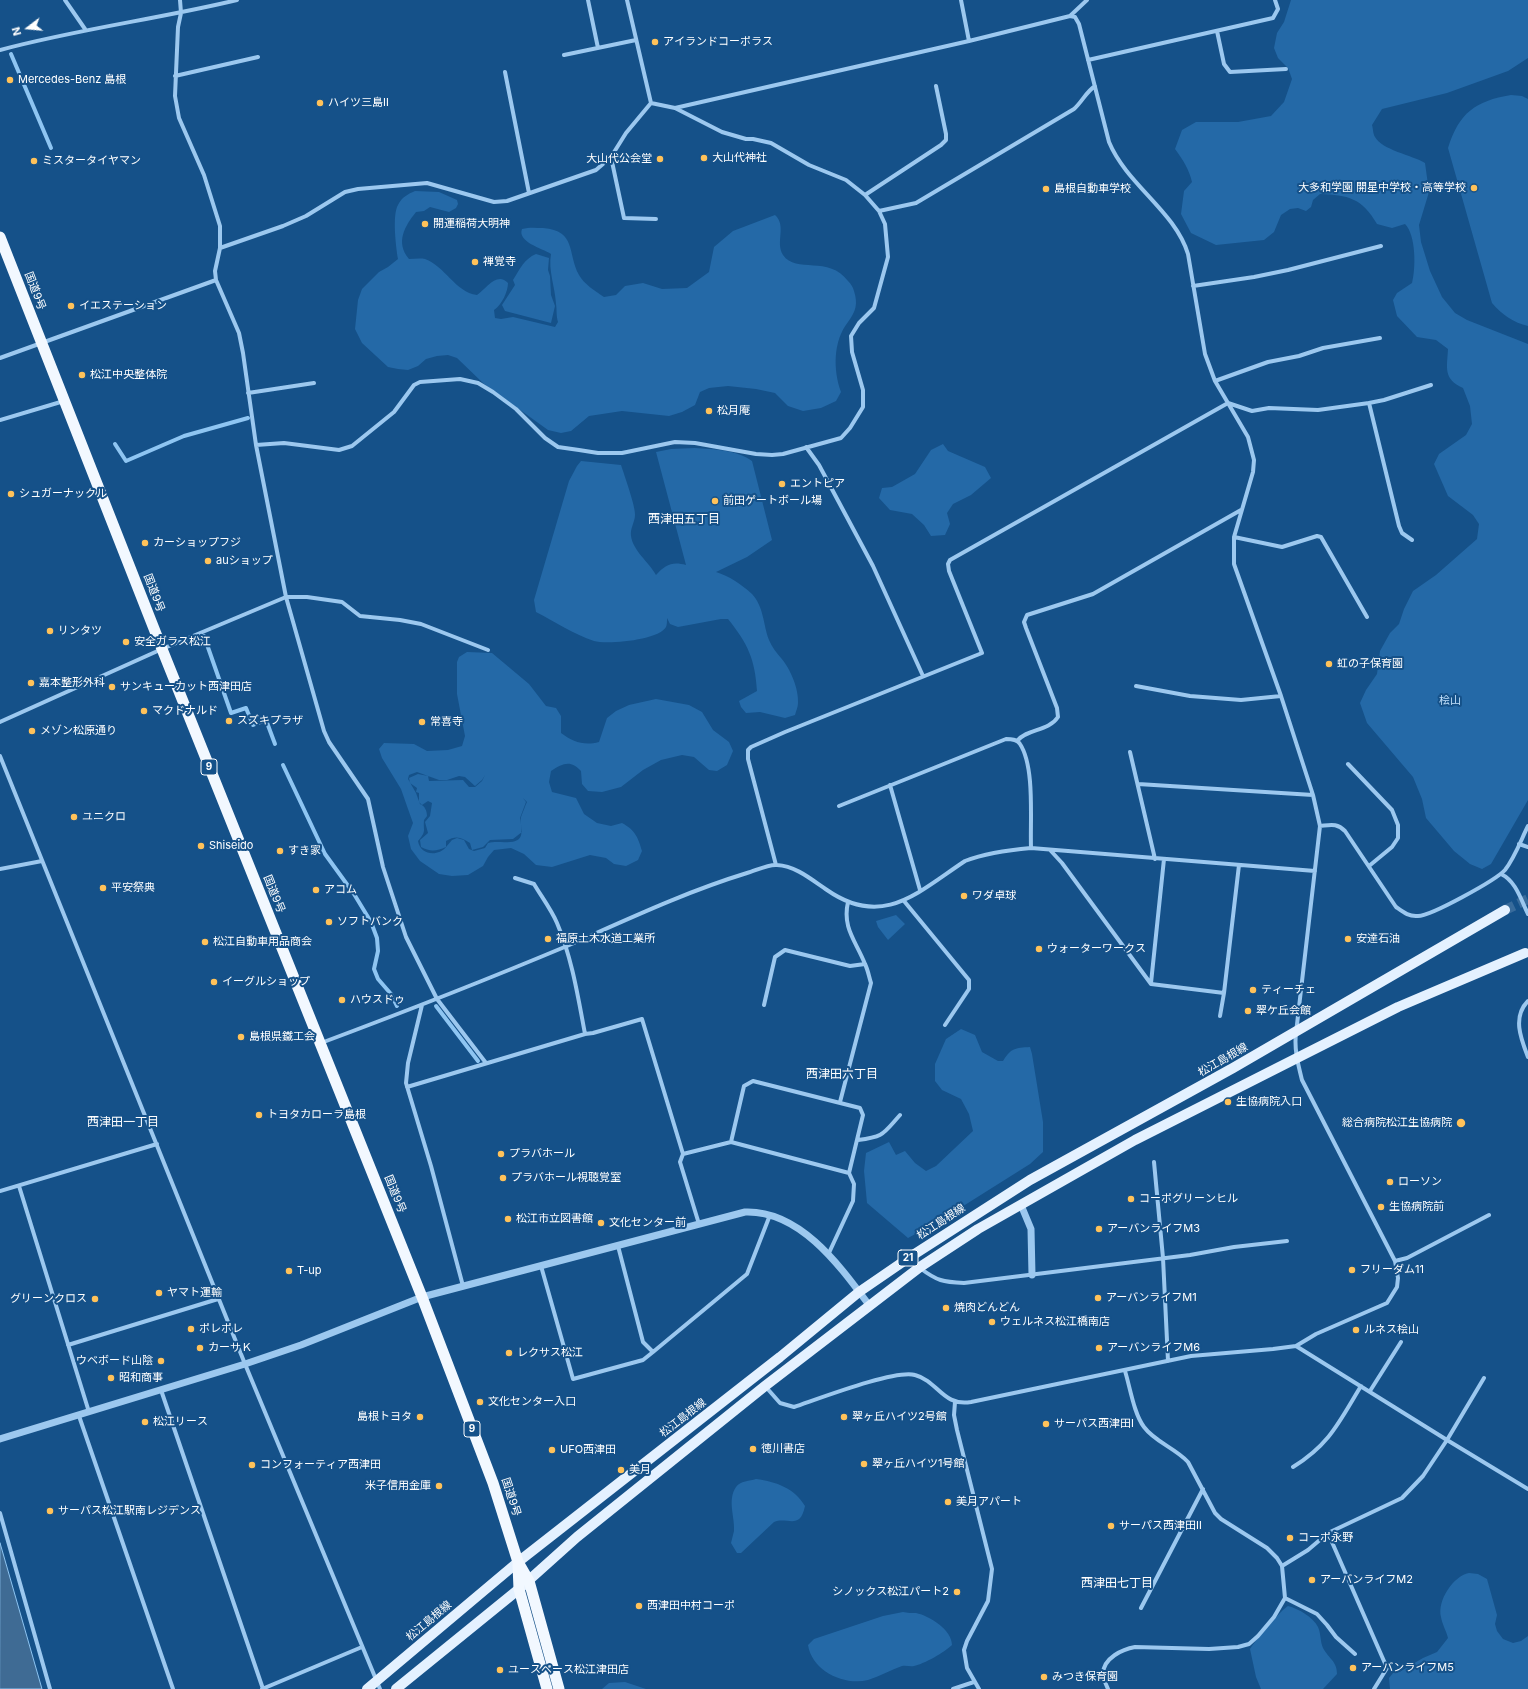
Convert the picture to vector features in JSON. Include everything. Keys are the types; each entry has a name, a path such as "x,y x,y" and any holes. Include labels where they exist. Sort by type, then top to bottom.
{"highway":[{"name":"国道9号","path":"0,237 162,649 422,1297 493,1483 518,1562 529,1581 559,1689"},
{"name":"国道9号","path":"518,1562 520,1589 547,1689"}],"main road":[{"name":"松江島根線","path":"367,1689 378,1685 518,1562 780,1357 859,1292 969,1217 1030,1180 1195,1090 1505,910"},
{"name":"21","path":"396,1689 520,1589 577,1537 765,1386 920,1268 978,1229 1135,1140 1398,1007 1526,953"}],"street":[{"path":"65,0 85,30"},
{"path":"180,0 181,13 178,27 175,76 175,96 178,118 204,175 220,226 220,248 215,271 216,280 238,333 243,353 256,445 286,597 317,711 329,742 368,799 384,868 406,937 437,999 486,1063"},
{"path":"0,50 85,30 181,13 237,0"},
{"path":"588,0 598,48"},
{"path":"627,0 651,103"},
{"path":"961,0 969,41"},
{"path":"675,108 969,41 1070,16 1087,0"},
{"path":"1088,60 1273,18 1278,9 1275,0"},
{"path":"765,1386 784,1406 794,1407 880,1379 907,1373 922,1378 955,1402 971,1402 1190,1356 1296,1346 1316,1334 1387,1303 1398,1287 1396,1261 1302,1080 1294,1045 1320,826 1313,795 1281,696 1237,572 1233,555 1234,537 1253,472 1254,460 1248,437 1214,381 1205,354 1188,254 1184,243 1171,222 1128,174 1114,154 1109,142 1079,24 1070,16"},
{"path":"1217,31 1224,64 1230,72 1286,69"},
{"path":"564,55 636,40"},
{"path":"175,76 258,57"},
{"path":"505,72 530,193"},
{"path":"865,195 944,143 946,134 936,86"},
{"path":"879,210 916,203 1074,109 1081,103 1090,89 1095,86"},
{"path":"256,445 284,443 339,450 346,449 352,446 394,412 414,385 420,382 460,379 478,383 493,392 516,409 545,438 558,447 598,453 622,453 662,444 695,443 772,456 841,438 850,428 863,407 863,390 852,352 851,336 859,324 874,308 888,257 884,224 879,210 865,195 846,180 809,165 776,145 763,140 746,139 722,132 675,108 651,103"},
{"path":"220,248 283,226 306,216 345,192 358,189 427,184 494,202 507,200 589,174 611,157 629,130 651,103"},
{"path":"611,157 624,218 656,219"},
{"path":"1193,286 1254,277 1288,270 1381,246"},
{"path":"0,358 216,280"},
{"path":"1214,381 1268,362 1299,356 1323,348 1380,338"},
{"path":"248,393 314,383"},
{"path":"776,864 748,759 748,750 755,744 923,676 982,654 949,571 948,564 950,560 1228,403 1252,411 1269,408 1318,410 1369,403 1401,395 1431,385"},
{"path":"0,420 64,401"},
{"path":"1369,403 1399,526 1402,533 1412,540"},
{"path":"806,447 819,465 873,566 923,676"},
{"path":"1017,741 1022,736 1052,724 1058,717 1057,708 1024,622 1027,616 1093,594 1241,510"},
{"path":"1234,537 1282,547 1321,536 1367,617"},
{"path":"0,722 162,649 286,597 307,597 342,602 360,616 400,620 421,624 488,650"},
{"path":"1136,686 1197,697 1241,700 1281,696"},
{"path":"839,806 1006,739 1017,741 1020,744 1030,769 1031,848"},
{"path":"1130,752 1155,859"},
{"path":"0,756 244,1364 378,1685"},
{"path":"1348,764 1392,810 1398,825 1398,838 1392,847 1369,866"},
{"path":"1138,784 1313,795"},
{"path":"890,786 920,890"},
{"path":"1320,826 1332,824 1339,826 1345,831 1396,906 1404,913 1418,916 1434,912 1501,874 1510,862 1528,826"},
{"path":"1519,844 1528,847"},
{"path":"320,1044 437,999 720,881 776,864 795,870 848,902 868,908 891,905 904,901 965,861 972,858 1008,850 1031,848 1051,851 1315,871"},
{"path":"1051,851 1151,984 1224,993"},
{"path":"1151,984 1164,859"},
{"path":"0,869 42,861"},
{"path":"1220,1016 1239,865"},
{"path":"1501,874 1508,878 1513,884 1528,914"},
{"path":"515,878 534,884 557,922 566,946 585,1034"},
{"path":"904,901 969,980 969,989 945,1025"},
{"path":"840,1102 871,983 865,964 854,944 848,926 846,913 848,902"},
{"path":"764,1005 775,957 786,950 850,966 865,964"},
{"path":"1528,1001 1520,1011 1518,1023 1523,1045 1528,1057"},
{"path":"422,1005 406,1073 407,1086 463,1286"},
{"path":"407,1086 585,1034 642,1019 683,1154 680,1162 699,1224"},
{"path":"731,1142 744,1086 753,1081 860,1108 863,1115 849,1173 854,1184 853,1201 828,1255"},
{"path":"858,1140 880,1136 900,1115"},
{"path":"683,1154 731,1142 849,1173"},
{"path":"0,1191 156,1144"},
{"path":"1154,1162 1164,1258 1168,1361"},
{"path":"19,1186 88,1412"},
{"path":"1021,1205 1031,1229 1032,1275"},
{"path":"0,1439 79,1416 301,1345 422,1297 745,1212 770,1215 802,1230 828,1255 869,1306"},
{"path":"541,1266 573,1379 643,1360 747,1274 770,1215"},
{"path":"1396,1261 1407,1258 1489,1216"},
{"path":"920,1268 929,1275 944,1282 964,1283 1287,1241"},
{"path":"618,1246 644,1342 653,1352"},
{"path":"68,1345 218,1299"},
{"path":"1370,1391 1401,1342"},
{"path":"1296,1346 1447,1440 1528,1488"},
{"path":"1108,1689 1103,1674 1104,1668 1112,1657 1123,1650 1135,1647 1225,1649 1249,1644 1274,1617 1285,1598 1282,1566 1277,1558 1267,1548 1221,1519 1202,1489 1188,1462 1144,1427 1137,1414 1125,1370"},
{"path":"1282,1566 1308,1550 1328,1533 1402,1498 1423,1476 1447,1440 1484,1378"},
{"path":"1293,1467 1310,1456 1332,1434 1361,1386"},
{"path":"161,1390 263,1689 362,1647"},
{"path":"955,1402 954,1415 957,1430 992,1569 988,1602 967,1641 964,1650 967,1668 979,1689"},
{"path":"79,1416 173,1689"},
{"path":"1141,1608 1202,1489"},
{"path":"0,1513 50,1689"},
{"path":"1328,1533 1387,1668 1374,1689"},
{"path":"1285,1598 1317,1614 1327,1624 1336,1637 1355,1654"},
{"path":"953,1689 974,1682"}],"green space":[{"name":"桧山","path":"1291,0 1528,0 1528,58 1508,71 1447,93 1382,109 1372,125 1375,137 1379,142 1390,149 1425,163 1429,192 1419,225 1421,242 1430,271 1442,297 1455,313 1467,320 1528,344 1528,800 1491,864 1482,869 1470,864 1454,851 1426,818 1422,799 1413,777 1367,723 1360,703 1366,690 1377,674 1380,651 1390,633 1399,624 1404,609 1413,591 1436,575 1477,539 1479,524 1473,515 1448,496 1434,464 1439,454 1466,435 1472,424 1470,406 1463,388 1457,385 1449,377 1447,367 1448,349 1436,340 1417,337 1397,316 1393,300 1397,293 1412,283 1414,252 1409,229 1405,224 1392,228 1377,224 1366,208 1360,203 1339,195 1320,194 1313,200 1311,207 1306,211 1298,208 1290,209 1281,215 1274,232 1264,240 1216,245 1191,233 1181,214 1184,191 1192,182 1181,157 1175,149 1182,130 1196,122 1238,122 1271,116 1284,102 1292,79 1288,68 1278,58 1274,48 1277,33 1284,22"},
{"path":"1511,95 1522,96 1528,99 1528,326 1508,318 1492,303 1448,148 1457,126 1463,117 1470,111 1478,105 1488,101"},
{"path":"415,191 439,192 457,200 458,204 456,208 449,212 430,207 424,211 416,212 405,229 402,240 405,253 409,259 425,259 432,262 462,289 477,295 492,282 500,279 504,280 508,283 507,290 504,298 494,310 495,318 501,319 513,317 555,327 558,322 551,272 551,254 531,244 523,238 521,234 522,229 543,228 554,230 566,238 579,275 590,287 604,297 616,295 625,286 643,283 662,289 687,288 709,272 714,247 733,231 775,215 781,229 781,250 783,255 789,261 804,265 823,266 832,269 840,273 850,283 854,290 856,307 839,338 837,347 836,365 838,383 841,392 836,401 821,408 803,411 788,406 775,393 728,386 709,388 700,392 695,405 682,412 669,416 622,411 589,416 571,431 561,433 548,430 484,384 457,358 448,355 437,356 426,359 418,366 408,370 388,367 362,343 355,329 358,300 362,289 379,272 398,259 395,231 396,210 403,198"},
{"path":"536,254 549,258 548,270 550,276 551,295 555,306 551,323 505,311 502,305 515,285 513,280 520,268 528,259"},
{"path":"943,444 948,451 985,467 991,478 971,495 953,504 947,513 950,524 945,535 931,536 924,525 912,514 890,510 879,498 882,488 892,487 915,474 931,450"},
{"path":"695,448 732,452 752,461 772,540 747,557 716,572 739,584 752,594 759,604 769,640 788,667 797,691 798,703 795,715 785,718 760,712 746,713 741,707 739,701 757,691 756,680 749,652 741,636 728,619 678,627 670,624 667,618 666,627 654,635 621,642 601,642 579,635 536,612 534,600 569,481 581,461 621,465 635,511 635,518 631,533 632,541 638,552 656,575 669,565 677,563 686,565 656,452 671,449"},
{"path":"467,652 492,653 529,684 546,706 556,708 561,716 561,733 574,741 588,744 599,742 607,718 616,711 629,705 656,699 689,705 702,712 713,730 729,742 733,751 727,765 717,771 709,770 694,757 682,755 661,760 643,770 621,787 602,792 588,791 582,784 581,771 574,765 567,764 559,766 551,771 549,782 552,792 576,798 584,814 597,823 611,826 622,823 633,831 642,851 638,860 626,866 614,864 606,858 590,855 552,867 536,865 524,854 511,848 494,850 483,866 468,875 452,876 439,874 420,861 411,849 408,836 413,823 401,789 382,758 379,749 384,743 414,744 427,751 448,750 462,746 465,736 457,694 457,662 459,657","holes":["417,772 428,776 418,774 409,778 410,782 408,779 409,775","485,775 482,781 475,787 469,787 463,780 429,781 428,776 439,780 447,780 459,776 465,777 475,786","410,783 417,788 416,792 419,793 419,801","523,798 527,802 521,817 521,825 520,818 526,802","428,801 432,803 430,816 425,822 428,833 420,840 421,847 427,850 446,847 439,852 426,852 419,846 418,841 424,833 424,820 427,816 427,812 419,802 422,805","521,832 521,836 516,841 488,843 485,848 474,851 469,849 464,840 457,838 452,840 446,847 446,841 456,837 464,839 470,843 472,850 483,847 490,840 513,839"]},
{"path":"896,915 905,924 888,940 878,927 876,921"},
{"path":"961,1029 975,1035 982,1052 998,1061 1003,1061 1011,1051 1030,1047 1043,1122 1043,1152 1030,1164 941,1220 908,1238 867,1203 864,1171 866,1153 889,1142 896,1155 905,1151 915,1163 926,1171 936,1166 973,1131 969,1114 961,1099 942,1090 935,1081 935,1064 946,1039"},
{"path":"756,1479 778,1484 790,1490 805,1506 803,1514 796,1520 774,1522 741,1553 737,1553 731,1543 734,1531 732,1503 733,1492 738,1485"},
{"path":"1469,1573 1478,1574 1487,1579 1497,1615 1495,1624 1497,1631 1503,1639 1513,1643 1521,1641 1528,1636 1528,1689 1390,1689 1389,1678 1393,1673 1401,1671 1423,1658 1437,1652 1448,1638 1442,1622 1440,1611 1441,1604 1452,1584 1463,1575"},
{"path":"1288,1606 1297,1609 1316,1623 1319,1629 1323,1648 1336,1666 1337,1674 1323,1689 1261,1689 1256,1677 1250,1649"},
{"path":"903,1612 916,1613 934,1620 948,1634 952,1645 945,1651 918,1665 902,1666 868,1680 859,1681 849,1681 830,1674 822,1669 811,1654 808,1645 814,1639 883,1616"},
{"path":"625,1682 646,1689 602,1689 609,1683"}],"shaded area":[{"path":"0,1543 42,1689 0,1689"}],"waterway":[{"path":"11,54 51,148"},
{"path":"115,444 126,461 184,436 248,418"},
{"path":"204,636 231,713 246,708 253,725 266,720 275,744"},
{"path":"283,765 325,854 354,894 371,922 377,938 378,951 374,969 378,979 391,994 397,1006"},
{"path":"436,1006 478,1061"}],"tunnel":[{"path":"1505,910 1528,899"}],"place":[{"name":"アイランドコーポラス","path":"655,42"},
{"name":"Mercedes-Benz 島根","path":"10,80"},
{"name":"ハイツ三島Ⅱ","path":"320,103"},
{"name":"大山代神社","path":"704,158"},
{"name":"大山代公会堂","path":"660,159"},
{"name":"ミスタータイヤマン","path":"34,161"},
{"name":"大多和学園 開星中学校・高等学校","path":"1474,188"},
{"name":"島根自動車学校","path":"1046,189"},
{"name":"開運稲荷大明神","path":"425,224"},
{"name":"禅覚寺","path":"475,262"},
{"name":"イエステーション","path":"71,306"},
{"name":"松江中央整体院","path":"82,375"},
{"name":"松月庵","path":"709,411"},
{"name":"エントピア","path":"782,484"},
{"name":"シュガーナックル","path":"11,494"},
{"name":"前田ゲートボール場","path":"715,501"},
{"name":"カーショップフジ","path":"145,543"},
{"name":"auショップ","path":"208,561"},
{"name":"リンタツ","path":"50,631"},
{"name":"安全ガラス松江","path":"126,642"},
{"name":"虹の子保育園","path":"1329,664"},
{"name":"嘉本整形外科","path":"31,683"},
{"name":"サンキューカット西津田店","path":"112,687"},
{"name":"マクドナルド","path":"144,711"},
{"name":"スズキプラザ","path":"229,721"},
{"name":"常喜寺","path":"422,722"},
{"name":"メゾン松原通り","path":"32,731"},
{"name":"ユニクロ","path":"74,817"},
{"name":"Shiseido","path":"201,846"},
{"name":"すき家","path":"280,851"},
{"name":"平安祭典","path":"103,888"},
{"name":"アコム","path":"316,890"},
{"name":"ワダ卓球","path":"964,896"},
{"name":"ソフトバンク","path":"329,922"},
{"name":"福原土木水道工業所","path":"548,939"},
{"name":"安達石油","path":"1348,939"},
{"name":"松江自動車用品商会","path":"205,942"},
{"name":"ウォーターワークス","path":"1039,949"},
{"name":"イーグルショップ","path":"214,982"},
{"name":"ティーチェ","path":"1253,990"},
{"name":"ハウスドゥ","path":"342,1000"},
{"name":"翠ケ丘会館","path":"1248,1011"},
{"name":"島根県鐵工会","path":"241,1037"},
{"name":"生協病院入口","path":"1228,1102"},
{"name":"トヨタカローラ島根","path":"259,1115"},
{"name":"総合病院松江生協病院","path":"1461,1123"},
{"name":"プラバホール","path":"501,1154"},
{"name":"プラバホール視聴覚室","path":"503,1178"},
{"name":"ローソン","path":"1390,1182"},
{"name":"コーポグリーンヒル","path":"1131,1199"},
{"name":"生協病院前","path":"1381,1207"},
{"name":"松江市立図書館","path":"508,1219"},
{"name":"文化センター前","path":"601,1223"},
{"name":"アーバンライフM3","path":"1099,1229"},
{"name":"フリーダム11","path":"1352,1270"},
{"name":"T-up","path":"289,1271"},
{"name":"ヤマト運輸","path":"159,1293"},
{"name":"アーバンライフM1","path":"1098,1298"},
{"name":"グリーンクロス","path":"95,1299"},
{"name":"焼肉どんどん","path":"946,1308"},
{"name":"ウェルネス松江橋南店","path":"992,1322"},
{"name":"ポレポレ","path":"191,1329"},
{"name":"ルネス桧山","path":"1356,1330"},
{"name":"カーサＫ","path":"200,1348"},
{"name":"アーバンライフM6","path":"1099,1348"},
{"name":"レクサス松江","path":"509,1353"},
{"name":"ウベボード山陰","path":"161,1361"},
{"name":"昭和商事","path":"111,1378"},
{"name":"文化センター入口","path":"480,1402"},
{"name":"島根トヨタ","path":"420,1417"},
{"name":"翠ヶ丘ハイツ2号館","path":"844,1417"},
{"name":"松江リース","path":"145,1422"},
{"name":"サーパス西津田Ⅰ","path":"1046,1424"},
{"name":"徳川書店","path":"753,1449"},
{"name":"UFO西津田","path":"552,1450"},
{"name":"翠ヶ丘ハイツ1号館","path":"864,1464"},
{"name":"コンフォーティア西津田","path":"252,1465"},
{"name":"美月","path":"621,1470"},
{"name":"米子信用金庫","path":"439,1486"},
{"name":"美月アパート","path":"948,1502"},
{"name":"サーパス松江駅南レジデンス","path":"50,1511"},
{"name":"サーパス西津田Ⅱ","path":"1111,1526"},
{"name":"コーポ永野","path":"1290,1538"},
{"name":"アーバンライフM2","path":"1312,1580"},
{"name":"シノックス松江パート2","path":"957,1592"},
{"name":"西津田中村コーポ","path":"639,1606"},
{"name":"アーバンライフM5","path":"1353,1668"},
{"name":"ユースペース松江津田店","path":"500,1670"},
{"name":"みつき保育園","path":"1044,1677"}],"district":[{"name":"西津田五丁目","path":"684,519"},
{"name":"西津田六丁目","path":"842,1074"},
{"name":"西津田一丁目","path":"123,1122"},
{"name":"西津田七丁目","path":"1117,1583"}]}
